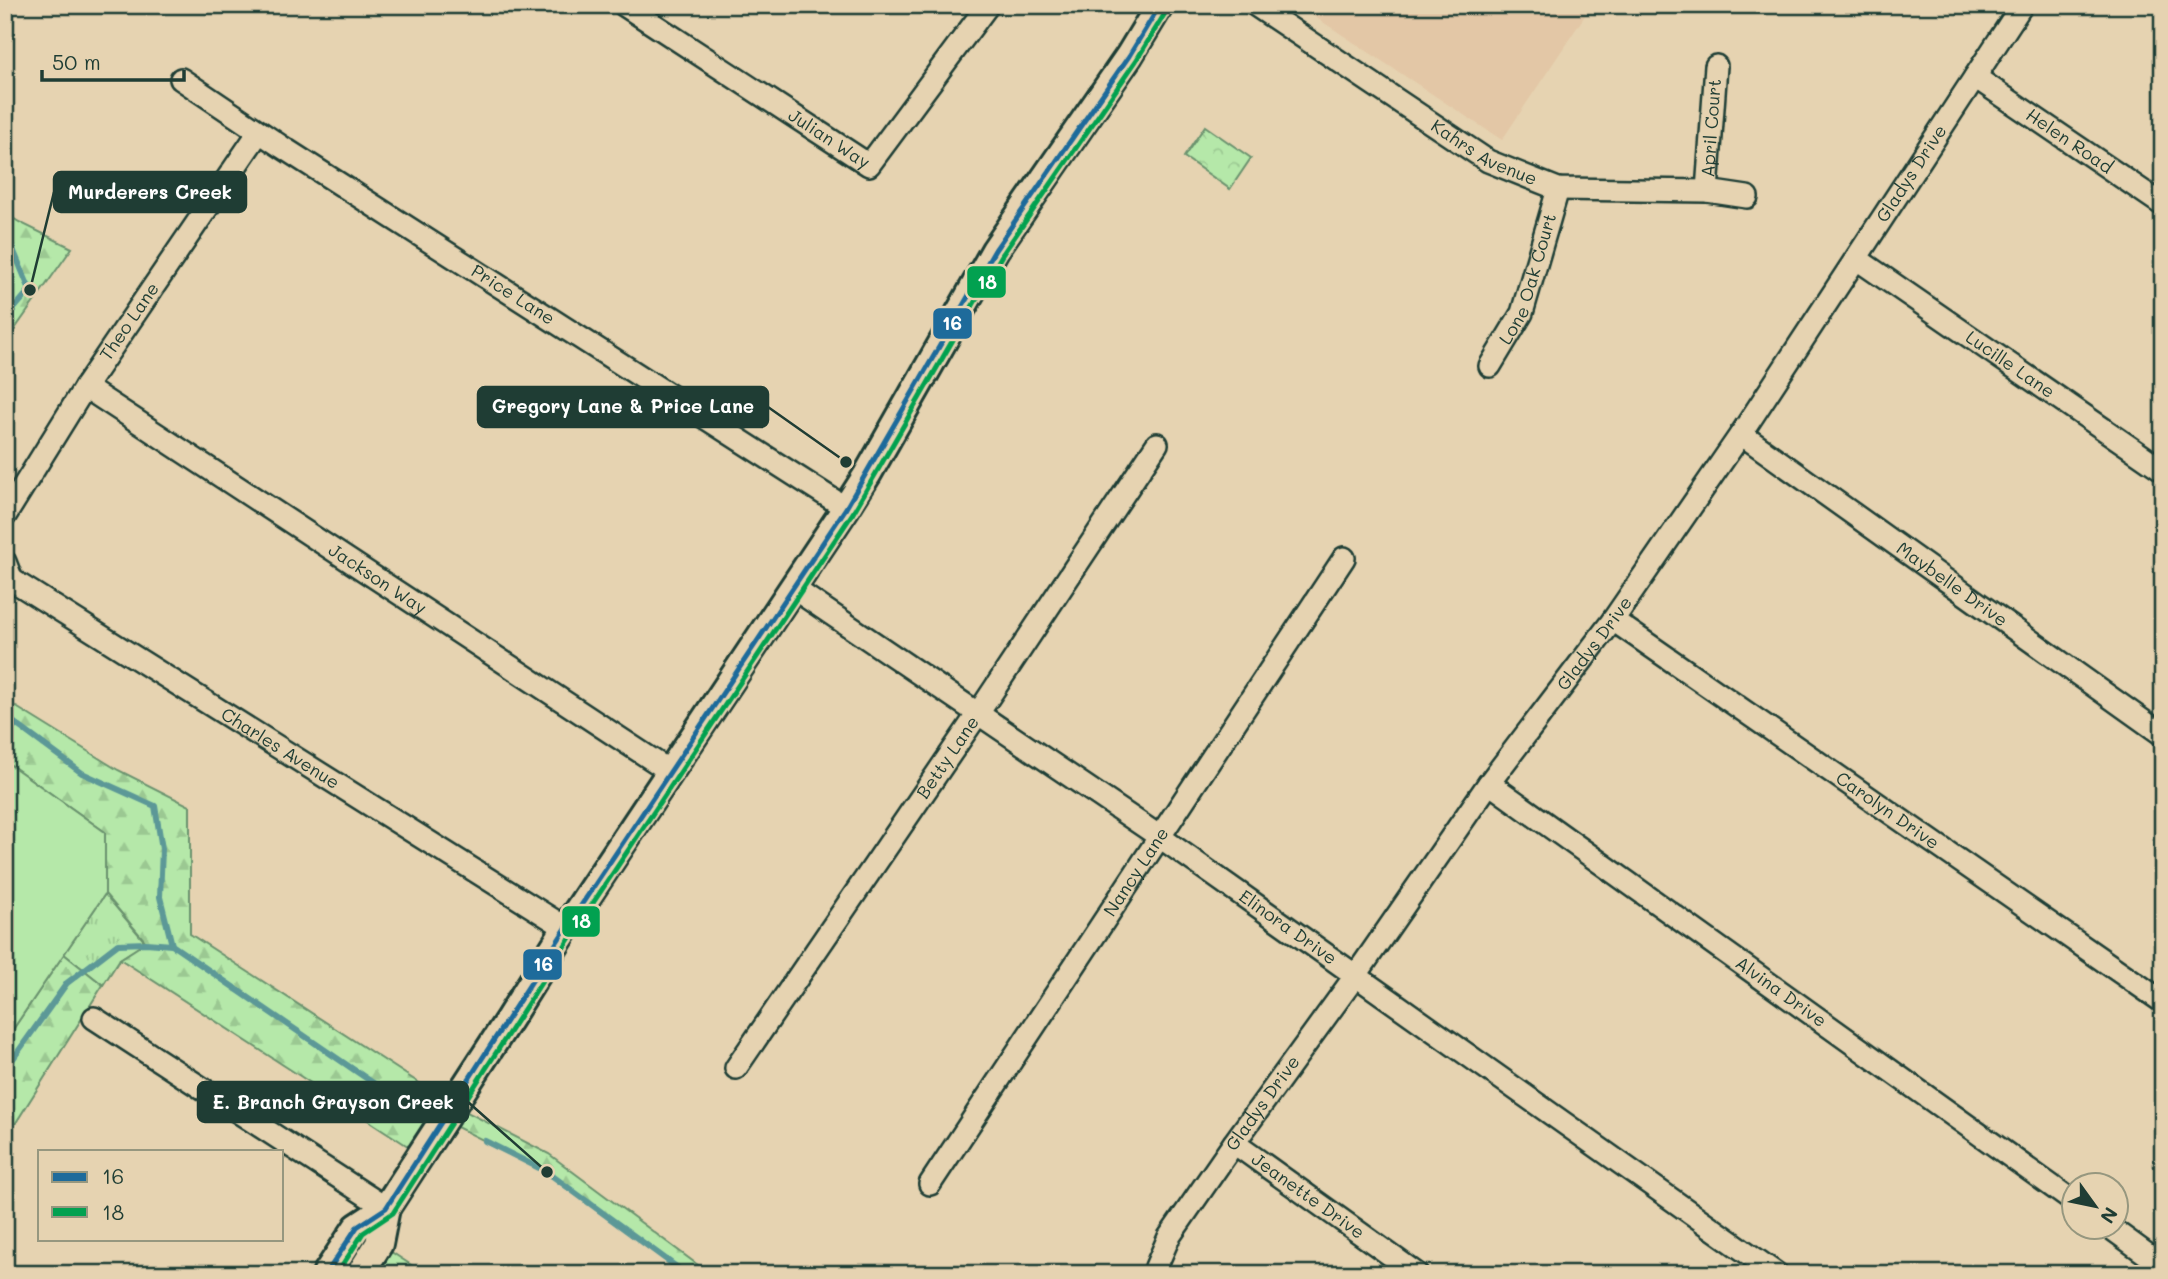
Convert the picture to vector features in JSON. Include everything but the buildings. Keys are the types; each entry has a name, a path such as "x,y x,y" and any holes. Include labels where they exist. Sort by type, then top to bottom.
{"main road":[{"path":"360,1274 379,1244 386,1208 566,928 846,508 995,250 1129,56 1160,5"},
{"path":"326,1274 357,1227 386,1208"}],"street":[{"name":"Julian Way","path":"624,5 869,165 988,5"},
{"name":"Kahrs Avenue","path":"1255,5 1489,161 1558,189 1707,191 1746,197"},
{"name":"Gladys Drive","path":"1156,1274 1156,1267 1169,1237 1489,783 1613,620 1741,434 2022,5"},
{"name":"April Court","path":"1707,191 1716,66"},
{"name":"Helen Road","path":"1975,77 2163,205"},
{"name":"Price Lane","path":"181,79 259,132 846,508"},
{"name":"Theo Lane","path":"5,516 85,387 259,132"},
{"name":"Lone Oak Court","path":"1490,366 1522,313 1558,189"},
{"name":"Lucille Lane","path":"1857,259 2163,470"},
{"name":"Jackson Way","path":"85,387 671,772"},
{"name":"Maybelle Drive","path":"1741,434 2163,735"},
{"name":"Betty Lane","path":"736,1068 977,715 1157,444"},
{"name":"Nancy Lane","path":"930,1184 1345,558"},
{"name":"Charles Avenue","path":"5,562 12,580 566,928"},
{"name":"Elinora Drive","path":"793,589 1160,837 1777,1274"},
{"name":"Carolyn Drive","path":"1613,620 2163,1002"},
{"name":"Alvina Drive","path":"1489,783 2060,1192"},
{"path":"94,1018 386,1208"},
{"name":"Jeanette Drive","path":"1234,1143 1417,1274"},
{"path":"2126,1240 2163,1266"}],"shaded area":[{"path":"1297,5 1592,5 1502,140"}],"green space":[{"path":"1205,126 1251,158 1230,189 1184,157"},
{"path":"5,213 72,248 5,343"},
{"path":"5,700 118,770 190,806 190,934 453,1105 549,1154 710,1274 686,1274 547,1172 443,1120 420,1154 120,959 146,942 105,894 105,832 5,761"},
{"path":"5,761 105,832 105,894 5,1041"},
{"path":"105,894 146,943 120,959 103,985 64,954"},
{"path":"64,954 103,985 5,1140 5,1041"},
{"path":"379,1244 425,1274 360,1274"}],"waterway":[{"path":"5,239 10,242 30,290 5,319"},
{"path":"5,716 82,773 155,806 162,849 160,897 172,945"},
{"path":"5,1070 67,983 118,944 146,943 172,945 398,1100"},
{"path":"485,1141 547,1172 686,1274"}],"transit line":[{"name":"16","path":"326,1274 357,1227 386,1208 566,928 846,508 995,250 1129,56 1160,5"},
{"name":"18","path":"337,1274 363,1233 393,1213 573,933 853,513 1002,255 1136,61 1167,10"}],"place":[{"name":"Murderers Creek","path":"30,290"},
{"name":"Gregory Lane & Price Lane","path":"846,462"},
{"name":"E. Branch Grayson Creek","path":"547,1172"}]}
